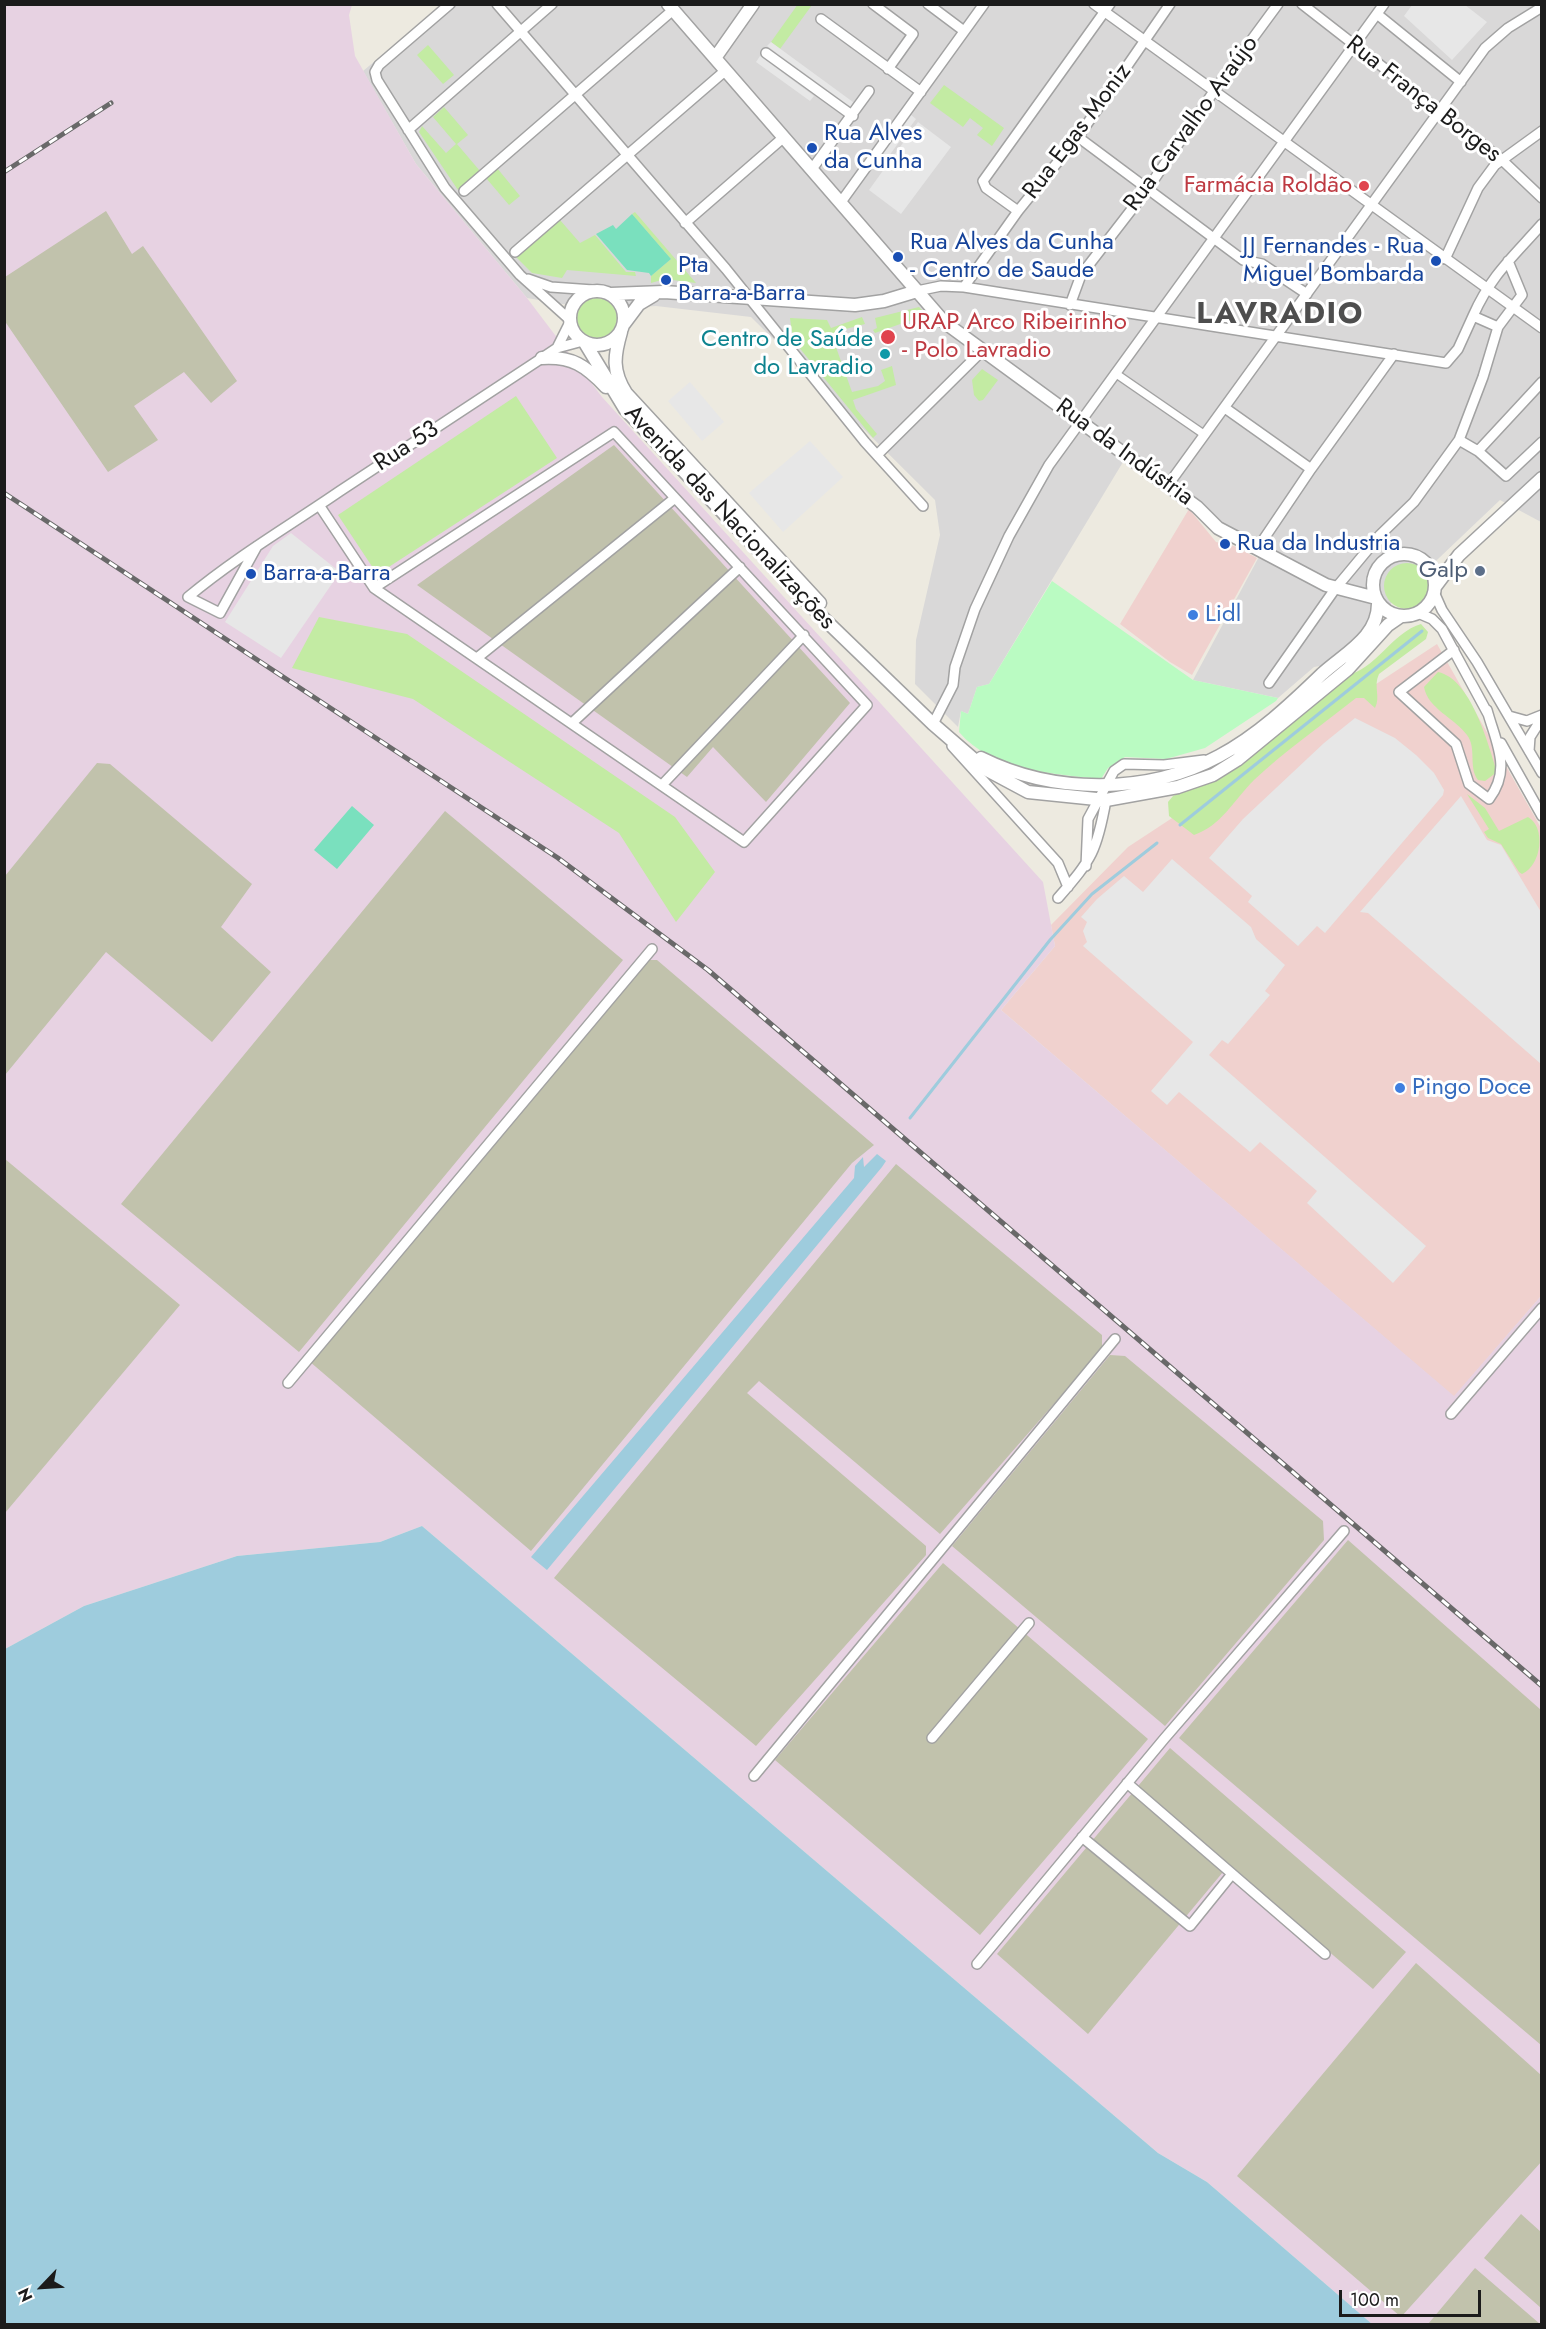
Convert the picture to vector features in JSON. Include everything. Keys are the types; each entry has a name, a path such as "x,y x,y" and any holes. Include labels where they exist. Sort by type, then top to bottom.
{"street":[{"path":"450,4 379,65 375,72 377,80 445,188 520,275 570,321"},
{"path":"497,4 726,269 747,299 877,455 923,506"},
{"path":"408,130 552,4"},
{"path":"715,58 753,4"},
{"path":"873,4 913,34 888,69"},
{"path":"928,4 964,31"},
{"path":"841,202 984,4"},
{"path":"1094,4 1108,8 1144,41 1542,328"},
{"name":"Rua Egas Moniz","path":"964,287 1018,212 1077,137 1170,4"},
{"name":"Rua Carvalho Araújo","path":"1070,305 1081,275 1149,187 1278,4"},
{"name":"Rua França Borges","path":"1302,4 1502,160 1542,198"},
{"path":"464,191 575,95 671,7"},
{"name":"Rua da Indústria","path":"671,7 950,328 1168,485 1197,507 1218,528 1341,590 1377,600"},
{"path":"1168,485 1492,40 1542,7"},
{"path":"1018,212 986,188 984,181 1108,8"},
{"path":"1068,887 1058,863 933,724 953,685 956,668 975,609 1009,536 1049,465 1381,8 1461,82"},
{"path":"821,19 921,92"},
{"path":"766,53 853,116"},
{"path":"515,252 726,70"},
{"path":"812,169 853,116 869,91"},
{"path":"1445,259 1471,199 1502,160 1542,131"},
{"path":"685,223 784,137"},
{"path":"1077,137 1149,187 1243,260 1262,264 1307,294"},
{"path":"520,275 551,287 593,290 610,294 632,295 664,292 855,305 884,301 941,286 964,287 1446,363 1458,349 1485,288 1542,224"},
{"path":"1269,683 1380,535 1414,502 1459,440 1483,377 1498,327 1522,295 1508,261"},
{"path":"593,290 578,298 573,304 570,321 572,330 584,342 593,345 609,343 639,304 664,292"},
{"path":"610,294 622,306 622,328"},
{"path":"1473,316 1498,327"},
{"name":"Rua 53","path":"557,348 570,321"},
{"name":"Avenida das Nacionalizações","path":"622,328 614,360 617,375 626,393 888,681"},
{"name":"Rua 53","path":"257,546 220,613 188,597 215,574 257,546 319,505 557,348 584,342"},
{"name":"Avenida das Nacionalizações","path":"584,342 618,400 818,614 933,724 985,769 1028,792 1101,800 1178,787 1213,775 1232,764 1348,669 1388,625 1401,616"},
{"path":"877,455 983,350"},
{"path":"1257,549 1311,469 1394,354"},
{"path":"542,358 562,357 579,363 618,400"},
{"path":"1115,373 1205,435"},
{"path":"1478,451 1542,382"},
{"path":"1225,408 1311,469"},
{"path":"319,505 374,588 744,842 867,705 614,432 374,588"},
{"path":"1459,440 1478,451 1506,476 1542,442"},
{"path":"1377,600 1388,611 1401,616 1418,613 1428,604 1459,555 1542,478"},
{"path":"477,658 675,498"},
{"path":"1341,590 1364,583 1384,560 1401,554 1419,558 1426,563 1432,570 1439,604 1542,773"},
{"path":"1426,563 1445,561 1459,555"},
{"path":"572,723 740,567"},
{"name":"Avenida das Nacionalizações","path":"966,751 1003,769 1030,777 1104,786 1181,773 1217,757 1292,703 1360,642 1374,624 1378,613 1374,577 1378,567"},
{"path":"1418,613 1438,624 1454,650 1487,710 1512,767 1542,816"},
{"path":"662,785 804,635"},
{"path":"1454,650 1400,692 1456,744 1469,784 1489,799 1499,785 1502,771 1487,710"},
{"path":"1509,716 1527,721 1542,717"},
{"path":"1529,751 1530,737 1542,717"},
{"path":"1058,898 1086,866 1095,850 1104,786 1114,771 1124,764 1171,765 1217,757"},
{"path":"1086,866 1087,823 1101,800"},
{"path":"288,1383 652,948"},
{"path":"1451,1414 1542,1308"},
{"path":"754,1776 1115,1339"},
{"path":"977,1964 1127,1783 1344,1531"},
{"path":"932,1738 1029,1623"},
{"path":"1127,1783 1325,1954"},
{"path":"1082,1837 1190,1926 1232,1874"}],"shaded area":[{"path":"5,5 352,5 349,15 355,56 416,164 527,298 602,397 1043,882 1055,946 1001,1010 1454,1396 1541,1296 1541,2324 1372,2324 1207,2182 1158,2153 422,1526 380,1542 237,1556 84,1606 5,1649"},
{"path":"442,5 1541,5 1541,522 1500,500 1336,656 1325,665 1314,667 1278,698 1193,680 1261,553 1123,462 989,684 977,687 968,714 961,711 958,727 915,684 916,640 940,535 935,500 751,317 656,306 598,310 527,298 416,164 363,71"},
{"path":"1412,5 1465,5 1487,22 1452,60 1404,16"},
{"path":"771,42 853,102 851,107 767,46"},
{"path":"760,56 814,96 810,101 756,62"},
{"path":"910,114 916,119 886,160 880,156"},
{"path":"918,122 951,147 901,214 869,190"},
{"path":"106,211 132,254 143,246 237,381 211,403 184,372 134,406 158,440 108,472 4,320 5,277"},
{"path":"690,382 724,422 702,441 668,401"},
{"path":"810,441 843,477 783,532 749,493"},
{"path":"614,445 850,703 766,802 713,747 687,777 417,585"},
{"path":"1189,509 1216,542 1234,546 1257,558 1192,675 1170,662 1120,624"},
{"path":"291,533 340,572 281,658 225,622 273,546"},
{"path":"1437,644 1541,828 1541,1296 1454,1397 1001,1010 1055,946 1051,925 1128,847"},
{"path":"1355,718 1395,738 1416,755 1434,773 1444,790 1443,795 1325,933 1317,926 1298,946 1248,902 1252,896 1209,858 1243,819 1324,743"},
{"path":"97,763 110,764 252,884 221,927 271,972 212,1042 106,952 5,1075 5,876"},
{"path":"1461,796 1487,840 1501,845 1541,912 1541,1064 1368,913 1360,912"},
{"path":"445,811 623,960 299,1352 121,1204"},
{"path":"1172,859 1251,927 1256,939 1285,965 1265,991 1270,995 1228,1044 1222,1040 1209,1055 1426,1246 1393,1283 1307,1203 1317,1191 1260,1142 1250,1152 1179,1092 1167,1105 1151,1091 1193,1042 1083,946 1087,942 1083,931 1087,922 1081,917 1097,899 1124,876 1143,892"},
{"path":"649,960 657,960 874,1145 852,1163 531,1551 309,1361"},
{"path":"5,1159 180,1305 5,1513"},
{"path":"896,1164 1102,1335 1102,1349 940,1534 759,1381 747,1393 926,1546 926,1555 756,1746 554,1578"},
{"path":"1110,1355 1125,1356 1323,1521 1324,1540 1165,1726 952,1546"},
{"path":"1348,1540 1541,1710 1541,2045 1179,1738"},
{"path":"943,1563 1148,1739 980,1935 775,1760"},
{"path":"1170,1748 1406,1952 1373,1989 1228,1866 1088,2034 997,1954"},
{"path":"1416,1963 1541,2075 1542,2161 1401,2317 1237,2176"},
{"path":"1521,2214 1541,2232 1541,2308 1484,2258"},
{"path":"1475,2268 1540,2324 1428,2324"}],"green space":[{"path":"798,4 812,5 780,49 771,42"},
{"path":"428,45 454,75 443,84 417,55"},
{"path":"944,85 1004,128 992,146 977,135 983,128 970,118 963,127 930,103"},
{"path":"444,107 468,135 457,144 480,171 458,190 419,132 422,126 446,153 456,144 433,117"},
{"path":"497,168 520,196 509,205 486,178"},
{"path":"635,212 696,283 665,279 651,283 651,276 671,259 632,214"},
{"path":"632,214 671,259 651,276 649,273 627,270 596,234 613,225 616,229"},
{"path":"560,220 580,243 595,235 626,272 635,272 636,276 567,270 562,278 532,273 516,257"},
{"path":"597,298 611,304 617,318 611,332 597,338 583,332 577,318 583,304"},
{"path":"919,307 930,318 923,323 920,317 875,333 873,330 877,328 875,318"},
{"path":"862,317 865,324 838,331 832,336 852,392 878,386 885,381 881,370 892,366 896,385 853,400 856,409 877,434 873,438 793,340 790,318 827,320 831,328"},
{"path":"982,369 998,380 983,400 979,401 974,395 972,380"},
{"path":"516,396 557,458 381,572 375,571 338,515"},
{"path":"1407,563 1423,570 1430,586 1423,602 1407,609 1391,602 1384,586 1391,570"},
{"path":"1052,581 1193,680 1278,698 1205,748 1166,759 1125,757 1108,768 1101,779 1025,768 989,755 959,732 961,711 968,714 977,687 989,684"},
{"path":"319,617 407,634 675,817 715,872 676,922 619,833 413,699 292,668"},
{"path":"1421,624 1428,632 1426,639 1379,674 1375,708 1364,698 1356,698 1266,769 1220,819 1204,831 1194,835 1169,816 1168,802 1173,796 1217,779 1346,675 1366,667 1401,635"},
{"path":"1438,672 1450,677 1460,686 1469,699 1483,729 1497,772 1485,781 1478,780 1475,775 1472,746 1467,735 1436,707 1427,695 1424,687"},
{"path":"1467,794 1485,808 1499,831 1528,817 1534,822 1539,837 1539,846 1534,863 1529,869 1522,874 1519,872 1501,844 1488,838 1484,832 1489,829"},
{"path":"352,806 374,825 337,869 314,850"}],"water":[{"path":"877,1154 886,1161 882,1167 547,1570 531,1557 854,1178 855,1166 863,1157 864,1167"},
{"path":"422,1526 1158,2153 1207,2182 1372,2324 5,2324 5,1649 84,1606 237,1556 380,1542"}],"waterway":[{"path":"1180,825 1422,631"},
{"path":"910,1118 1050,940 1092,894 1157,843"}],"railway":[{"path":"4,172 111,103"},
{"path":"4,493 558,858 708,970 1542,1686"}],"place":[{"name":"Rua Alves da Cunha","path":"812,148"},
{"name":"Farmácia Roldão","path":"1364,186"},
{"name":"Rua Alves da Cunha - Centro de Saude","path":"898,257"},
{"name":"JJ Fernandes - Rua Miguel Bombarda","path":"1436,261"},
{"name":"Pta Barra-a-Barra","path":"666,280"},
{"name":"URAP Arco Ribeirinho - Polo Lavradio","path":"888,337"},
{"name":"Centro de Saúde do Lavradio","path":"885,354"},
{"name":"Rua da Industria","path":"1225,544"},
{"name":"Galp","path":"1480,571"},
{"name":"Barra-a-Barra","path":"251,574"},
{"name":"Lidl","path":"1193,615"},
{"name":"Pingo Doce","path":"1400,1088"}],"district":[{"name":"LAVRADIO","path":"1280,316"}]}
